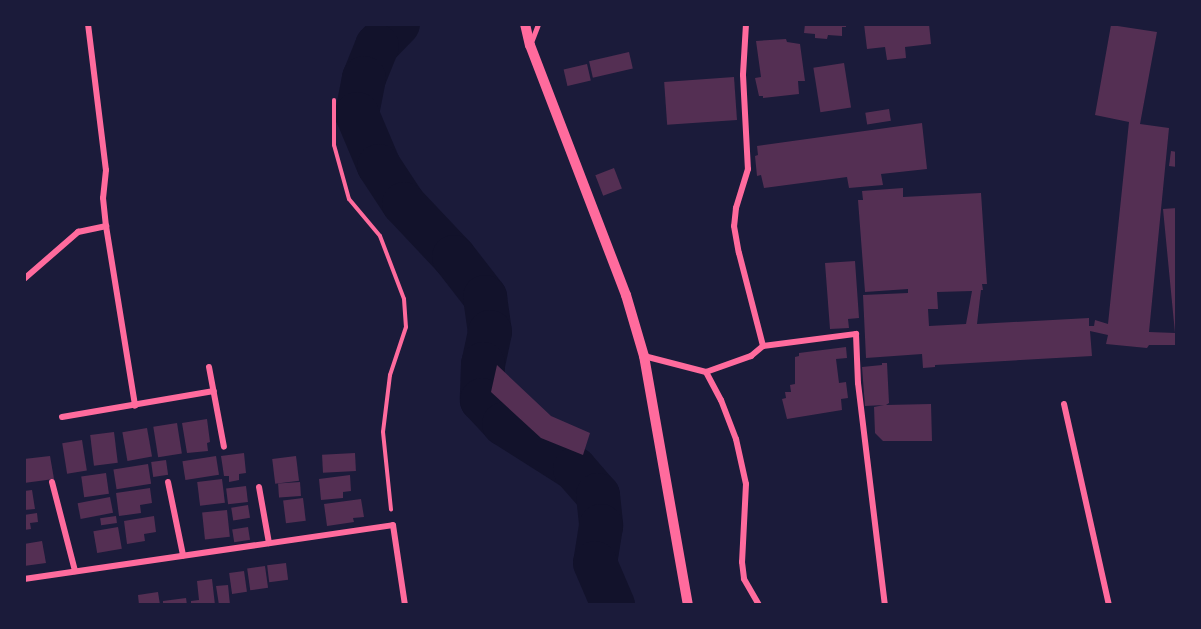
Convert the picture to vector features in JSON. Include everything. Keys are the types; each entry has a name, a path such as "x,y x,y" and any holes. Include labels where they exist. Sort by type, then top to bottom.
{"street":[{"path":"88,24 106,170 103,198 106,226 135,406"},
{"path":"525,24 530,45 626,295 644,356 688,605"},
{"path":"746,24 743,75 748,169 736,208 734,226 763,346"},
{"path":"24,279 78,232 106,226"},
{"path":"644,356 706,372 751,356 763,346 856,334 860,395 885,605"},
{"path":"209,367 224,447"},
{"path":"706,372 736,439 746,484 742,562 744,579 759,605"},
{"path":"62,417 214,391"},
{"path":"1064,404 1109,605"},
{"path":"52,482 75,571"},
{"path":"168,482 183,555"},
{"path":"259,487 269,543"},
{"path":"24,579 393,525 405,605"}],"lane":[{"path":"530,45 538,24"}],"path":[{"path":"334,100 334,145 350,199 380,236 404,299 406,327 390,375 383,432 386,479 393,525"}],"building":[{"path":"805,24 846,24 846,27 842,27 842,36 828,35 827,39 815,38 815,34 804,33"},
{"path":"864,24 929,24 931,44 905,47 906,58 887,60 885,47 867,49"},
{"path":"1111,25 1157,32 1140,124 1169,128 1149,332 1175,333 1163,209 1177,208 1177,345 1149,345 1147,348 1106,344 1108,335 1090,331 1092,356 935,365 935,367 923,368 922,354 866,358 863,295 908,293 908,289 865,292 858,200 863,200 862,191 903,188 903,197 981,193 987,284 982,284 977,324 1089,318 1089,326 1094,326 1095,320 1108,324 1129,122 1095,115","holes":["972,291 966,324 929,326 928,309 938,309 937,292"]},
{"path":"786,39 787,42 800,44 805,81 798,81 799,94 763,98 759,96 755,78 761,77 756,41"},
{"path":"629,52 633,69 593,78 589,61"},
{"path":"844,63 851,107 820,112 813,68"},
{"path":"587,64 591,81 567,86 564,69"},
{"path":"734,77 737,120 667,125 664,82"},
{"path":"889,109 891,121 867,125 865,113"},
{"path":"922,123 927,169 881,174 883,185 849,188 847,177 764,188 761,175 757,176 755,156 758,155 757,146"},
{"path":"1171,151 1177,152 1177,167 1169,166"},
{"path":"614,168 622,189 603,196 595,175"},
{"path":"855,261 859,318 848,319 849,328 830,329 825,263"},
{"path":"846,347 847,358 836,359 839,383 846,382 848,398 841,399 842,410 787,419 782,399 786,398 785,392 791,392 790,385 795,384 795,357 799,356 799,353"},
{"path":"882,363 887,363 889,403 886,405 931,404 932,441 883,441 875,433 874,407 884,405 865,406 862,367 882,365"},
{"path":"497,365 551,416 590,433 583,455 541,438 491,392"},
{"path":"207,419 210,442 207,443 208,451 187,453 182,423"},
{"path":"177,423 182,454 158,457 153,427"},
{"path":"147,428 152,457 127,461 122,432"},
{"path":"114,432 118,463 94,466 90,435"},
{"path":"82,440 87,471 67,474 62,443"},
{"path":"244,453 246,473 239,474 239,480 229,482 229,476 224,476 221,456"},
{"path":"355,453 356,471 323,473 322,455"},
{"path":"50,456 54,479 24,483 24,459"},
{"path":"216,456 219,475 185,480 182,461"},
{"path":"296,456 299,481 275,484 272,459"},
{"path":"166,460 168,475 153,477 151,462"},
{"path":"148,464 151,484 117,489 113,469"},
{"path":"106,473 109,494 84,497 81,476"},
{"path":"350,475 351,491 343,492 343,498 321,500 319,479"},
{"path":"222,479 225,503 200,506 197,482"},
{"path":"300,482 301,496 279,498 278,484"},
{"path":"246,486 248,502 228,504 226,488"},
{"path":"150,488 152,503 140,505 141,513 119,516 116,493"},
{"path":"32,490 35,509 24,510 24,491"},
{"path":"110,497 113,513 81,519 78,503"},
{"path":"303,498 306,521 286,523 283,500"},
{"path":"361,499 364,517 353,518 354,522 327,526 324,504"},
{"path":"248,505 250,518 233,520 231,508"},
{"path":"227,510 230,537 205,539 202,513"},
{"path":"37,513 38,522 30,523 31,529 24,530 24,515"},
{"path":"116,516 117,523 101,525 100,518"},
{"path":"154,516 156,532 144,534 145,541 127,544 124,521"},
{"path":"118,527 122,549 97,553 93,531"},
{"path":"248,527 250,540 234,542 232,530"},
{"path":"42,541 46,563 24,566 24,544"},
{"path":"286,563 288,580 269,582 267,565"},
{"path":"265,566 268,588 250,590 247,569"},
{"path":"244,571 247,592 232,594 229,573"},
{"path":"212,579 215,605 191,605 191,601 199,600 197,581"},
{"path":"228,585 230,605 219,605 216,586"},
{"path":"158,592 160,605 139,605 138,595"},
{"path":"186,598 187,605 163,605 163,601"}],"waterway":[{"path":"398,24 377,46 364,78 357,114 379,166 404,204 454,257 485,297 490,332 483,364 482,400 504,424 575,469 598,495 601,526 595,563 613,605"}]}
